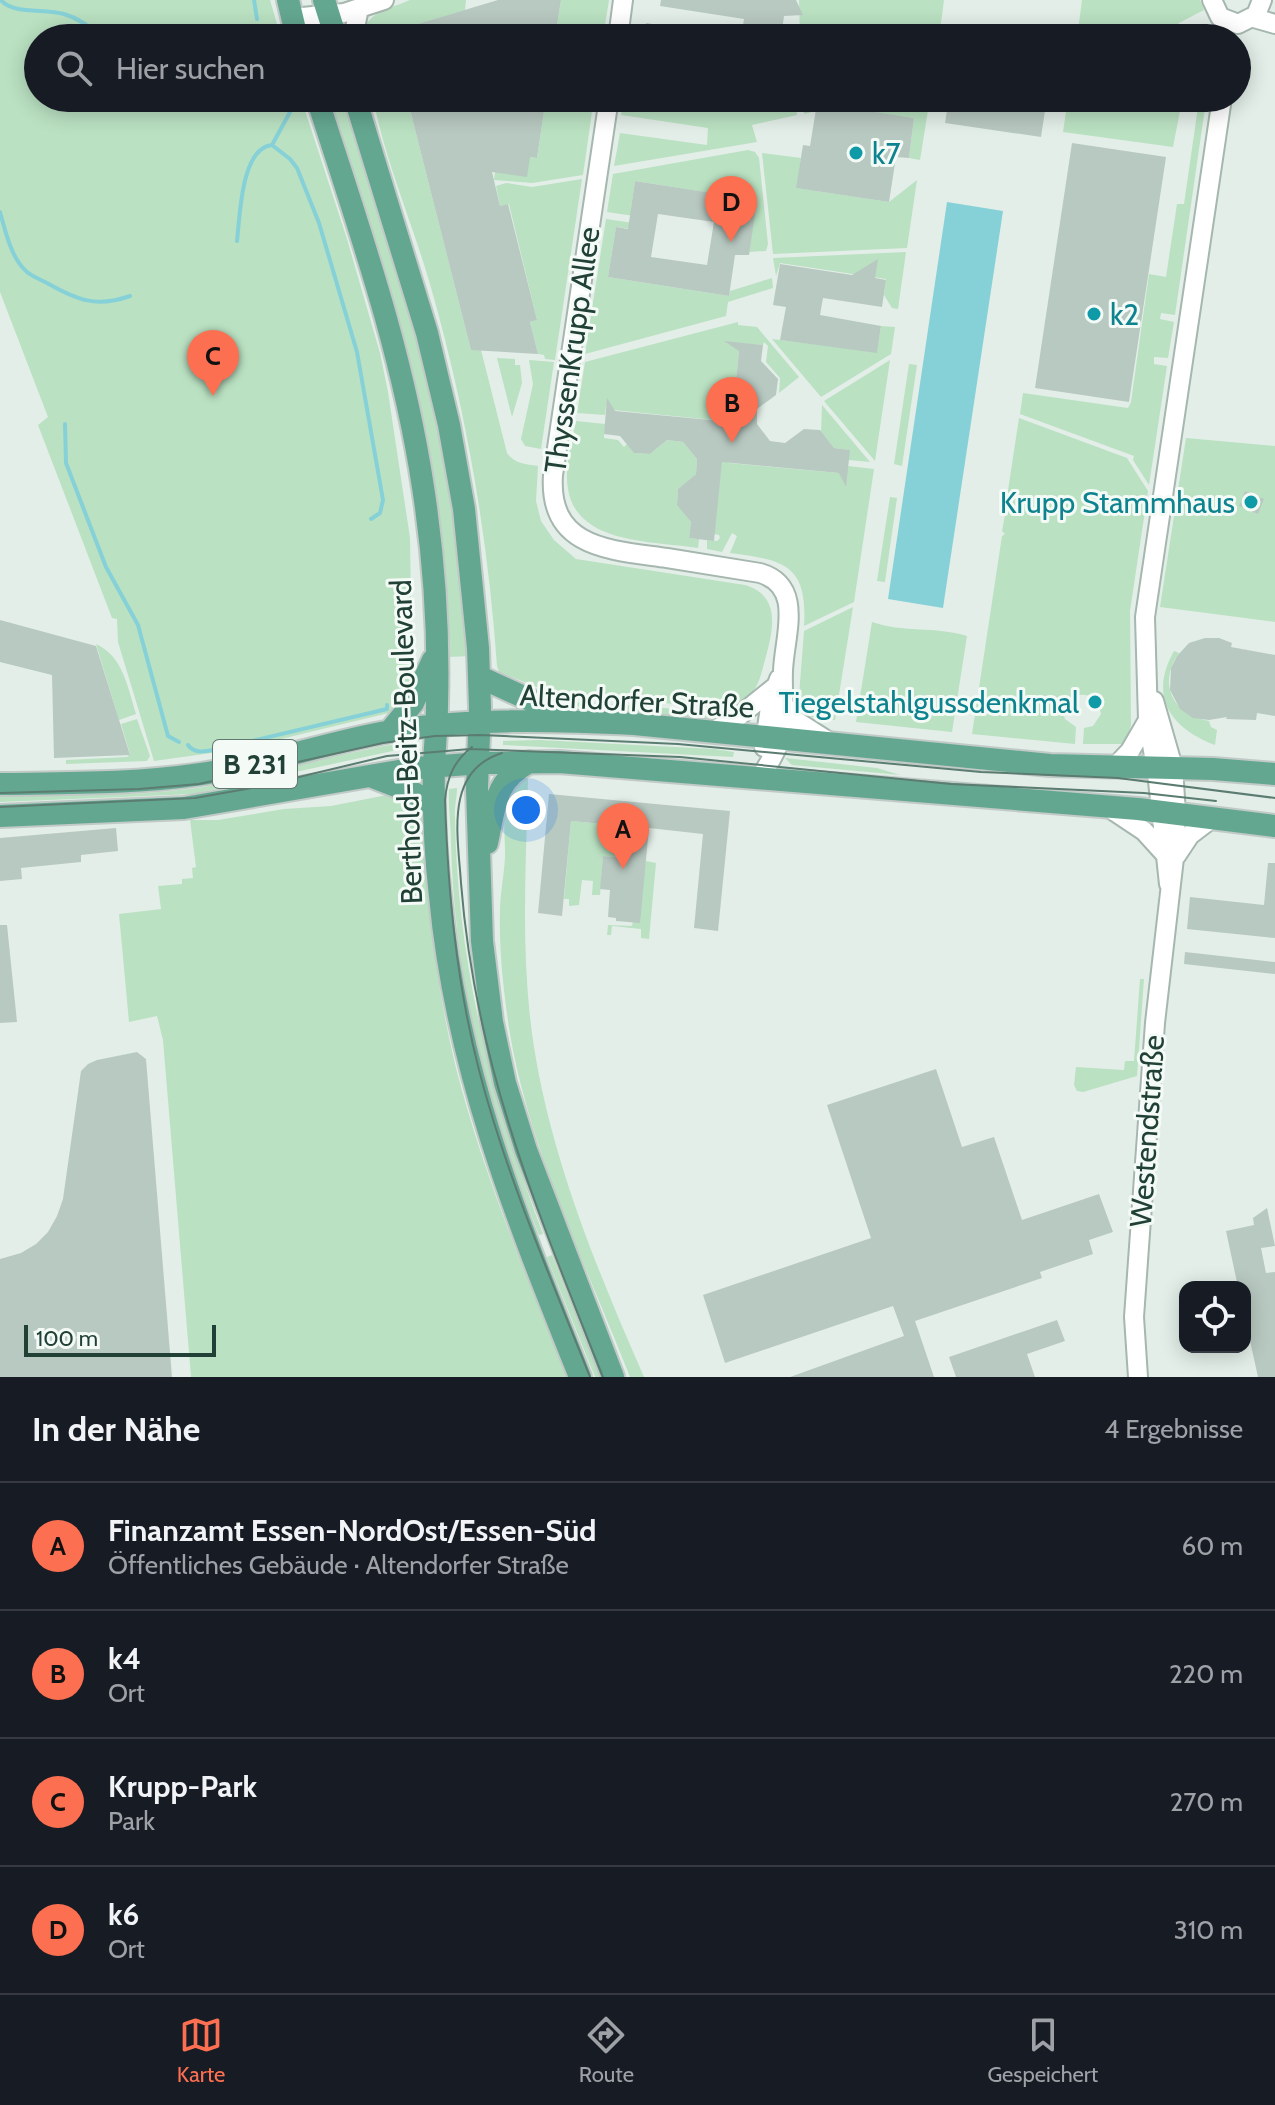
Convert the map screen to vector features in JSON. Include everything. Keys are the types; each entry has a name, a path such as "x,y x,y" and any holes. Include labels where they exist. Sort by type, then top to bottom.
{"main road":[{"path":"328,4 333,24"},
{"name":"Berthold-Beitz-Boulevard","path":"322,112 385,309 407,396 420,468 437,651 434,805 438,884 445,949 469,1070 507,1191 580,1377"},
{"path":"359,112 417,297 444,402 467,532 480,677 478,763 482,941 486,985 505,1083 534,1174 613,1377"},
{"path":"390,731 413,703 437,651"},
{"path":"480,677 577,721"},
{"name":"Altendorfer Straße","path":"0,784 122,781 198,775 390,731 480,723 577,721 1050,765 1114,768 1166,760 1275,774"},
{"path":"481,872 500,788 513,772 530,762"},
{"name":"B 231","path":"0,816 184,808 434,765 530,762 598,764 1108,807 1275,826"},
{"path":"369,776 414,793 434,805"}],"street":[{"path":"293,19 328,4 359,8 384,0"},
{"path":"620,24 623,0"},
{"path":"1212,0 1217,14 1275,24"},
{"path":"356,24 359,8"},
{"name":"ThyssenKrupp Allee","path":"607,112 553,475 555,506 571,531 601,548 760,573 771,577 783,589 789,606 773,739"},
{"path":"1166,760 1148,720 1147,602 1220,112"},
{"path":"710,733 739,716 779,678"},
{"name":"ThyssenKrupp Allee","path":"760,778 784,705 779,678"},
{"path":"1148,684 1166,760"},
{"path":"784,705 795,720 834,744"},
{"path":"1114,768 1130,751 1148,720"},
{"name":"Westendstraße","path":"1138,1377 1134,1317 1155,1023 1166,942 1169,884 1166,760"},
{"path":"1108,807 1144,831 1169,856"},
{"name":"Westendstraße","path":"1169,856 1211,819"}],"green space":[{"path":"0,0 270,0 277,24 24,24 24,112 306,112 380,353 410,538 412,674 408,694 406,692 393,712 240,749 154,761 118,642 117,619 112,618 38,425 48,417 0,292"},
{"path":"410,0 466,0 465,10 419,24 367,24 386,9"},
{"path":"561,0 609,0 605,24 557,24"},
{"path":"799,0 944,0 941,24 800,24"},
{"path":"1082,0 1200,0 1204,10 1179,24 1079,24"},
{"path":"329,112 352,112 403,270 446,444 472,656 448,657 437,505 428,444 389,294"},
{"path":"376,112 411,112 471,350 481,350 507,453 517,461 538,466 536,501 541,521 554,540 576,559 745,585 765,597 772,616 768,649 756,687 739,704 728,709 559,696 499,672 488,569 465,426 430,284"},
{"path":"544,112 592,112 583,175 532,183 494,180 495,172 530,157 537,158"},
{"path":"622,112 797,112 797,115 752,125 757,142 614,166 620,133 707,145 708,128 621,115"},
{"path":"872,112 928,112 920,160 909,158 914,118"},
{"path":"1066,112 1180,112 1173,147 1063,132"},
{"path":"1197,112 1204,112 1175,315 1161,313 1160,319 1174,322 1168,358 1154,357 1154,364 1167,366 1149,485 1133,460 1134,456 1020,414 1023,393 1128,408 1149,274 1166,277 1177,204 1184,204"},
{"path":"748,150 755,152 759,158 768,244 766,251 749,252 756,200 635,181 631,209 634,216 607,212 613,174"},
{"path":"762,153 801,158 797,188 889,202 917,180 907,248 773,254"},
{"path":"582,179 555,360 545,359 544,355 538,354 530,322 537,320 509,204 500,206 496,186 506,183 532,187"},
{"path":"606,219 633,223 632,229 616,227 608,277 729,296 730,291 772,278 773,288 728,302 726,316 585,354"},
{"path":"906,252 898,309 892,308 884,295 886,279 780,263 776,276 773,258"},
{"path":"738,322 738,325 757,327 799,377 779,393 780,378 766,362 768,346 764,342 763,345 737,343 734,347 739,350 732,426 724,421 613,410 610,405 606,406 605,415 577,413 585,362"},
{"path":"881,326 895,327 891,354 821,397 772,339 877,352"},
{"path":"497,358 515,359 515,365 520,365 522,383 512,417"},
{"path":"529,360 554,362 541,449 525,446 521,439 533,384"},
{"path":"890,360 875,461 824,401"},
{"path":"909,364 917,365 902,466 894,464"},
{"path":"822,405 870,462 849,460 849,450 834,448 821,432"},
{"path":"1019,418 1127,458 1148,491 1130,611 1131,725 1122,744 1083,744 1084,728 1093,726 1101,714 1097,699 1087,695 1074,696 1062,707 1065,719 1076,727 1075,744 972,734 1002,536 1005,534 1002,531 1010,501 1007,497"},
{"path":"576,421 605,424 604,438 618,440 624,447 627,444 635,453 650,454 667,440 683,442 697,459 696,474 678,489 677,504 691,522 689,538 699,539 698,548 620,537 586,521 574,507 567,481"},
{"path":"1186,438 1275,446 1275,622 1160,607"},
{"path":"722,458 729,463 838,473 848,466 874,469 854,602 804,626 802,589 788,569 764,559 730,553 737,536 732,533 722,552 707,549 707,540 717,541 720,538 714,534"},
{"path":"890,497 897,498 885,582 877,581"},
{"path":"853,607 835,720 812,717 798,709 804,631"},
{"path":"872,622 967,636 952,732 856,722"},
{"path":"96,644 113,656 127,684 136,714 119,720"},
{"path":"1174,651 1179,653 1169,676 1172,696 1186,712 1209,721 1211,727 1217,730 1215,745 1186,730 1168,709 1163,683"},
{"path":"555,701 732,715 720,722 603,707 561,706"},
{"path":"137,719 150,756 147,761 66,764 66,760 127,757 130,754 121,724"},
{"path":"540,740 734,752 733,757 503,745 503,741"},
{"path":"411,742 411,747 194,794 0,802 0,796 113,794 198,788"},
{"path":"785,758 877,768 900,775 792,765"},
{"path":"522,778 528,779 527,980 542,1090 578,1215 644,1377 630,1377 542,1156 516,1066 503,981 500,912 506,804 514,786"},
{"path":"457,788 457,872 470,978 493,1081 543,1234 539,1235 490,1092 467,994 454,894 449,810 449,789"},
{"path":"387,795 401,796 422,809 433,940 456,1068 492,1185 567,1377 191,1377 163,1040 157,1016 129,1022 119,914 161,909 158,886 182,884 182,879 193,878 192,868 196,867 190,820 218,820 284,809 331,806"},
{"path":"571,821 625,826 622,858 603,856 600,895 592,895 593,881 582,880 579,905 569,906 569,899 564,899"},
{"path":"646,861 656,863 649,939 641,938 641,929 612,926 611,935 607,935 608,925 632,926"},
{"path":"1140,979 1144,979 1137,1076 1083,1092 1077,1091 1074,1085 1076,1067 1124,1070 1125,1061 1134,1061"},
{"path":"552,1255 600,1377 595,1377 552,1270 547,1257"}],"water":[{"path":"947,202 1003,211 943,608 888,599"}],"building":[{"path":"498,0 561,0 557,24 418,24"},
{"path":"661,0 796,0 803,15 784,16 783,24 743,24 744,19 660,6"},
{"path":"411,112 544,112 537,158 530,157 527,177 492,172 500,206 508,204 537,320 530,322 538,354 471,350"},
{"name":"k7","path":"816,112 875,112 914,118 909,158 896,157 889,202 796,188 803,145 810,146"},
{"path":"947,112 1045,112 1041,137 945,123"},
{"name":"k2","path":"1072,143 1166,157 1129,402 1035,388"},
{"path":"635,181 757,200 749,255 735,255 729,296 608,277 616,227 628,229","holes":["658,214 714,222 707,265 651,257"]},
{"path":"878,259 875,278 886,280 882,307 823,298 820,315 881,326 877,353 780,340 786,307 773,305 780,264 852,275"},
{"path":"724,341 763,345 761,361 778,379 776,395 757,409 757,424 770,441 785,443 804,429 820,430 834,448 850,450 846,487 839,473 722,462 714,541 689,538 691,522 677,505 678,489 696,474 697,459 683,442 667,440 650,454 634,453 620,436 604,434 607,398 615,411 732,422 739,351"},
{"name":"Krupp Stammhaus","path":"1245,491 1264,499 1258,514 1239,506"},
{"path":"0,620 96,646 130,755 54,758 52,675 0,662"},
{"path":"1219,638 1232,643 1231,647 1275,655 1275,716 1257,713 1256,720 1227,717 1209,720 1193,718 1180,709 1170,690 1171,668 1189,643"},
{"path":"549,794 730,811 718,931 694,928 703,834 649,828 640,923 616,921 616,918 608,917 610,890 600,889 603,856 622,858 625,826 571,821 562,916 538,913"},
{"path":"116,828 118,851 81,855 81,862 21,868 22,879 0,881 0,838"},
{"path":"1268,863 1275,863 1275,938 1187,929 1190,897 1264,905"},
{"path":"0,925 7,925 17,1022 0,1023"},
{"path":"1185,952 1275,962 1275,974 1184,964"},
{"path":"137,1052 146,1059 172,1377 0,1377 0,1259 21,1253 36,1244 57,1216 63,1199 81,1071 97,1060"},
{"path":"936,1069 962,1147 994,1137 1022,1220 1099,1194 1113,1232 1089,1240 1093,1254 1040,1272 1042,1278 915,1321 934,1377 790,1377 904,1336 893,1306 725,1363 703,1295 871,1238 827,1105"},
{"path":"1267,1208 1275,1246 1261,1248 1266,1273 1275,1272 1275,1377 1258,1377 1251,1345 1251,1281 1237,1281 1226,1231 1254,1225 1253,1218"},
{"path":"1057,1320 1065,1341 1027,1354 1035,1377 956,1377 949,1357"}],"waterway":[{"path":"1,0 13,8 57,12 85,24"},
{"path":"254,0 257,19"},
{"path":"237,241 248,170 262,149 272,145 290,112"},
{"path":"272,145 297,168 319,223 357,352 383,500 380,513 371,519"},
{"path":"0,212 12,251 30,274 68,294 87,300 97,302 130,296"},
{"path":"65,424 66,463 106,567 138,625 168,736 179,742"},
{"path":"188,745 198,751 218,749 387,709 387,705"}],"tram line":[{"path":"0,793 199,784 383,743 435,736 480,735 678,744 981,772 1118,778 1275,798"},
{"path":"472,747 452,770 445,800 451,902 464,1003 479,1070 502,1148 590,1377"},
{"path":"0,807 195,798 257,787 387,756 470,749 680,757 951,784 1144,793 1216,801"},
{"path":"502,753 483,762 471,774 459,807 458,845 468,949 480,1013 512,1136 603,1377"}],"place":[{"name":"k7","path":"856,153"},
{"name":"k6","path":"731,242"},
{"name":"k2","path":"1094,314"},
{"name":"Krupp-Park","path":"213,396"},
{"name":"k4","path":"732,443"},
{"name":"Krupp Stammhaus","path":"1251,502"},
{"name":"Tiegelstahlgussdenkmal","path":"1095,702"},
{"name":"Finanzamt Essen-NordOst/Essen-Süd","path":"623,869"}]}
